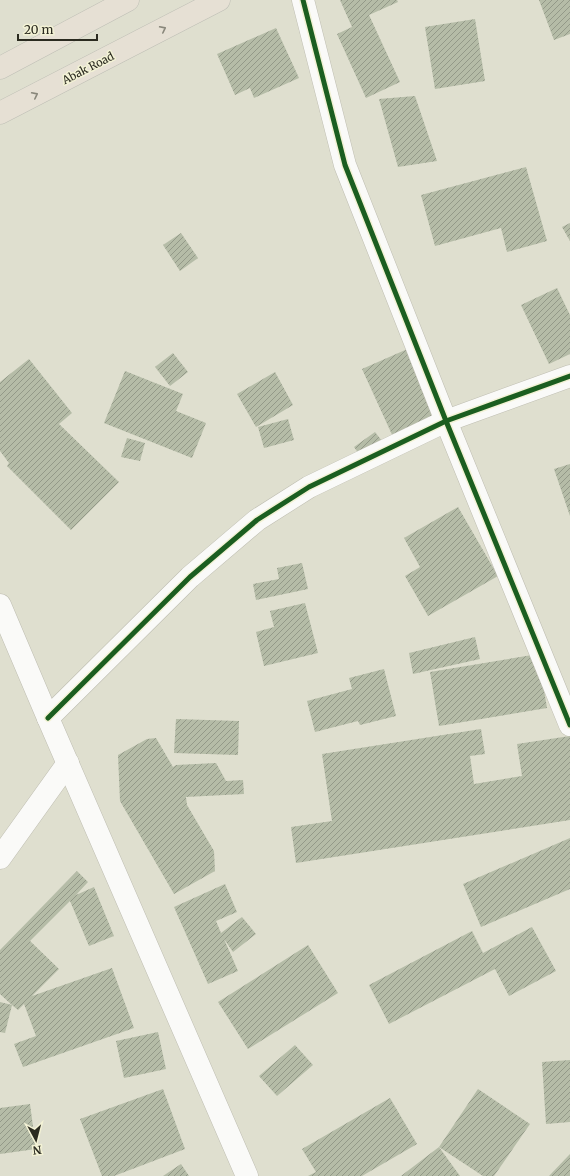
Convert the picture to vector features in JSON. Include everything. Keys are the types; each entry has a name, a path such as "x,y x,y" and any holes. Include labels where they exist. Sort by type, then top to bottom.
{"highway":[{"path":"0,68 128,0"},
{"name":"Abak Road","path":"0,113 219,0"}],"street":[{"path":"303,0 345,165 446,421 570,725"},
{"path":"48,718 190,577 257,520 309,487 446,421 570,376"},
{"path":"0,605 247,1176"},
{"path":"0,858 68,763"}],"building":[{"path":"340,0 397,0 398,2 369,15 400,82 366,98 337,34 352,27"},
{"path":"539,0 570,0 570,34 554,40"},
{"path":"475,19 485,81 435,89 425,27"},
{"path":"276,28 299,78 254,98 250,88 235,95 217,54"},
{"path":"415,96 437,161 398,167 379,99"},
{"path":"526,167 547,241 507,252 501,228 435,246 421,195"},
{"path":"570,223 570,241 562,227"},
{"path":"181,233 198,258 180,271 163,245"},
{"path":"557,288 570,315 570,354 549,364 521,305"},
{"path":"412,347 448,428 399,450 362,369"},
{"path":"173,353 188,372 170,386 155,367"},
{"path":"29,359 72,413 59,424 119,482 71,530 7,466 9,463 0,451 0,382"},
{"path":"125,371 183,394 176,411 206,423 192,458 104,423"},
{"path":"275,372 293,405 256,427 237,394"},
{"path":"288,419 294,440 264,448 258,427"},
{"path":"375,432 389,450 367,465 354,447"},
{"path":"127,438 145,443 140,461 121,457"},
{"path":"570,464 570,516 554,469"},
{"path":"458,507 498,576 428,616 405,576 420,567 404,538"},
{"path":"302,563 308,589 256,600 253,584 279,579 277,568"},
{"path":"305,603 318,653 264,666 256,632 274,627 270,611"},
{"path":"475,637 480,659 413,674 409,653"},
{"path":"538,654 547,708 439,726 430,672"},
{"path":"384,669 396,716 360,725 358,721 315,732 307,701 352,689 349,678"},
{"path":"176,719 239,721 238,755 174,753"},
{"path":"481,729 485,754 470,756 474,784 522,776 517,744 570,736 570,820 296,863 291,827 332,821 322,754"},
{"path":"156,738 173,767 176,765 216,763 226,781 243,780 244,794 186,797 187,805 214,851 215,871 174,894 120,801 118,755 147,739"},
{"path":"570,838 570,889 481,927 463,884"},
{"path":"77,871 88,882 76,895 94,887 114,936 89,946 70,901 30,941 59,969 32,996 112,968 134,1028 23,1067 14,1044 36,1036 24,1004 18,1010 0,994 0,950"},
{"path":"225,884 237,912 216,921 221,933 242,917 256,934 233,952 224,939 238,971 208,984 174,907"},
{"path":"532,927 556,971 509,996 495,969 389,1024 369,985 472,931 483,953"},
{"path":"308,945 338,993 248,1049 218,1002"},
{"path":"0,1002 12,1005 5,1033 0,1032"},
{"path":"158,1032 166,1069 124,1078 116,1041"},
{"path":"295,1045 313,1065 277,1096 259,1076"},
{"path":"570,1060 570,1122 546,1124 542,1062"},
{"path":"163,1089 185,1149 114,1176 102,1176 80,1119"},
{"path":"478,1089 530,1124 494,1176 483,1176 439,1147"},
{"path":"390,1098 417,1144 362,1176 308,1176 316,1172 302,1149"},
{"path":"30,1104 36,1149 0,1154 0,1108"},
{"path":"439,1147 460,1176 401,1176"},
{"path":"570,1154 570,1176 549,1176"},
{"path":"181,1164 189,1176 163,1176"}],"cycle path":[{"path":"303,0 345,165 446,421 570,725"},
{"path":"48,718 190,577 257,520 309,487 446,421 570,376"}]}
